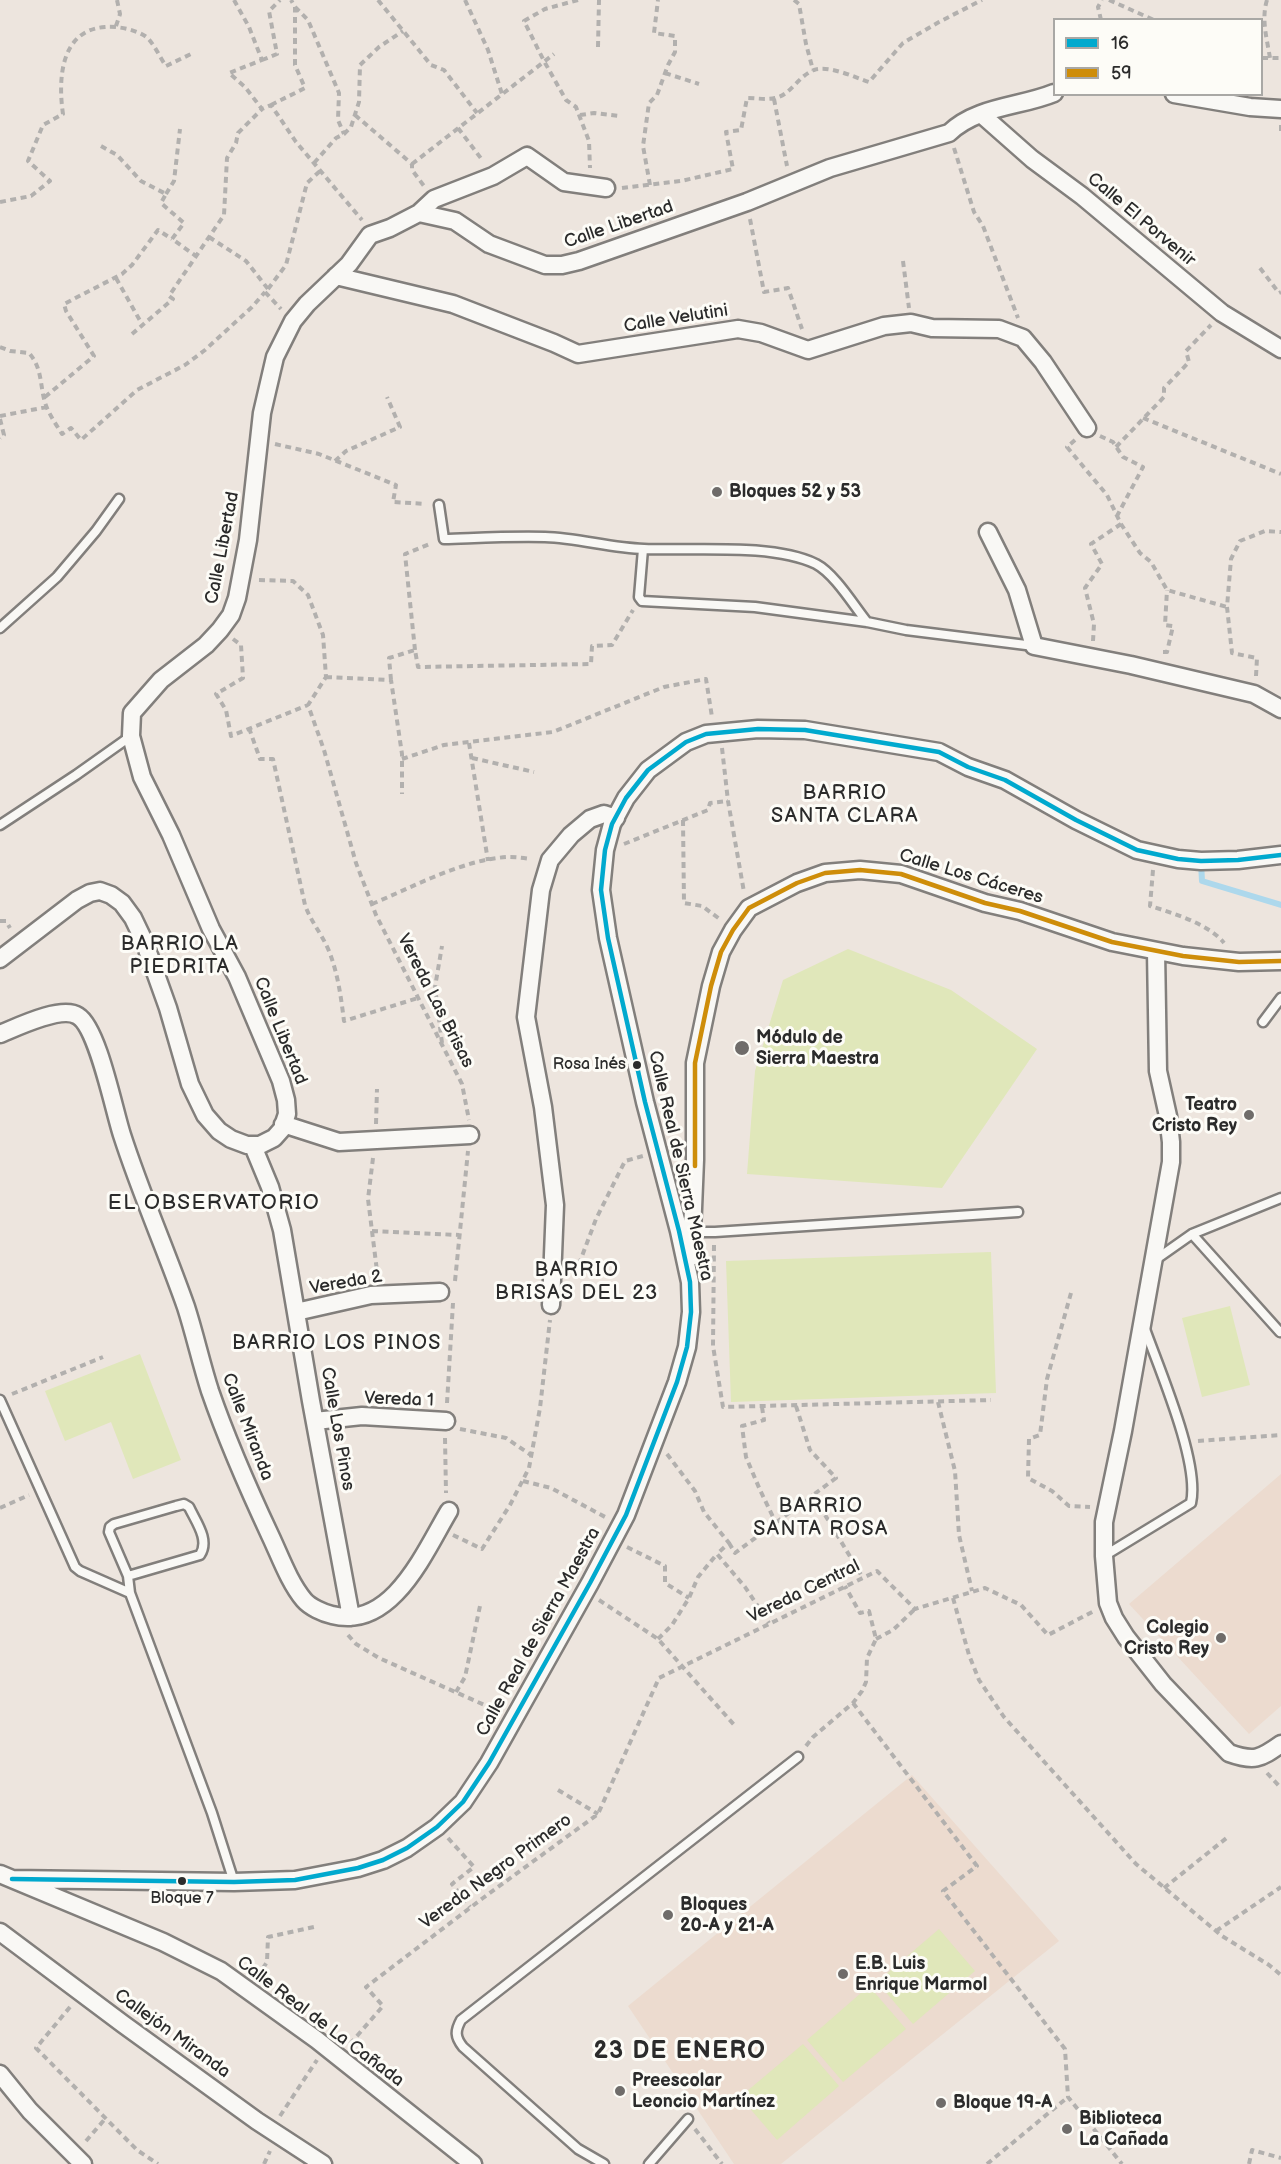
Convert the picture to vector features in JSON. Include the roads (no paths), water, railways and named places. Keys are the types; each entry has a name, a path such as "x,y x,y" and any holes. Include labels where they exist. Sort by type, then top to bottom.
{"street":[{"name":"Calle Libertad","path":"283,1124 286,1100 278,1071 237,977 211,929 171,835 142,777 131,736 132,713 140,702 161,680 207,645 231,615 248,540 271,370 293,321 307,304 349,264 370,235 390,228 419,213 455,221 489,244 545,265 562,265 747,202 831,168 949,134 959,124 981,114 1019,102 1037,100 1053,93"},
{"path":"1186,96 1281,110"},
{"name":"Calle El Porvenir","path":"981,114 1032,159 1082,196 1222,314 1281,349"},
{"path":"419,213 434,199 493,176 527,156 564,182 598,187"},
{"name":"Calle Velutini","path":"336,276 453,304 578,354 738,329 761,333 808,350 884,326 911,323 932,328 999,329 1023,338 1043,362 1087,428"},
{"path":"988,532 1017,590 1034,646 1254,694 1281,709"},
{"name":"Calle Real de Sierra Maestra","path":"6,1877 234,1882 295,1880 358,1868 407,1848 437,1827 463,1802 489,1763 617,1532 656,1438 677,1382 687,1347 691,1312 690,1282 643,1093 603,909 602,890 608,838 626,798 648,770 686,742 706,734 758,729 805,730 939,752 968,767 1005,780 1076,820 1137,850 1202,861 1281,855"},
{"path":"551,1305 555,1205 543,1107 526,1017 541,890 550,860 571,835 590,819 604,814 616,818"},
{"name":"Calle Los Cáceres","path":"690,1282 695,1160 695,1063 711,986 721,952 749,908 796,883 825,873 860,870 901,874 985,903 1020,911 1112,942 1183,956 1239,962 1281,961"},
{"path":"0,959 77,900 100,891 111,895 122,903 144,941 168,1008 196,1101 219,1131 231,1139 254,1146 274,1138 283,1124 339,1142 470,1135"},
{"path":"1156,951 1158,1071 1168,1116 1171,1162 1123,1431 1104,1522 1108,1603 1113,1618 1163,1684 1229,1753 1255,1759 1281,1743"},
{"name":"Calle Miranda","path":"0,1034 52,1015 77,1015 85,1022 93,1037 136,1177 186,1307 210,1390 227,1437 249,1491 296,1588 305,1601 333,1616 351,1617 370,1612 384,1604 399,1591 414,1572 449,1511"},
{"name":"Calle Los Pinos","path":"254,1146 270,1188 282,1230 351,1617"},
{"name":"Vereda 2","path":"296,1312 381,1294 447,1293"},
{"name":"Vereda 1","path":"315,1421 362,1416 446,1423"},
{"name":"Calle Real de La Cañada","path":"6,1877 163,1942 221,1971 332,2052 472,2164"},
{"name":"Callejón Miranda","path":"0,1932 123,2024 271,2130 323,2164"},
{"path":"3,2083 78,2160"}],"lane":[{"path":"0,628 57,577 96,531 119,499"},
{"path":"439,505 444,539 546,537 643,549 758,550 804,560 818,565 828,573 867,622"},
{"path":"643,549 640,599 755,607 867,622 906,630 1034,646"},
{"path":"0,825 131,736"},
{"path":"1263,1022 1281,998"},
{"path":"1152,1263 1192,1234 1281,1198"},
{"path":"692,1232 1018,1212"},
{"path":"1192,1234 1280,1332"},
{"path":"1104,1556 1191,1503 1194,1492 1185,1442 1142,1320"},
{"path":"0,1400 75,1567 130,1593"},
{"path":"128,1576 201,1555 206,1542 189,1507 184,1504 114,1524 110,1527 109,1532 128,1576 130,1593 212,1813 234,1882"},
{"path":"603,2164 578,2149 463,2047 457,2039 456,2030 460,2020 798,1757"},
{"path":"649,2164 688,2119"}],"waterway":[{"path":"1201,862 1202,881 1281,905"}],"place":[{"name":"Bloques 52 y 53","path":"717,492"},
{"name":"Módulo de Sierra Maestra","path":"742,1048"},
{"name":"Rosa Inés","path":"637,1065"},
{"name":"Teatro Cristo Rey","path":"1249,1115"},
{"name":"Colegio Cristo Rey","path":"1221,1638"},
{"name":"Bloque 7","path":"182,1881"},
{"name":"Bloques 20-A y 21-A","path":"668,1915"},
{"name":"E.B. Luis Enrique Marmol","path":"843,1974"},
{"name":"Preescolar Leoncio Martínez","path":"620,2091"},
{"name":"Bloque 19-A","path":"941,2103"},
{"name":"Biblioteca La Cañada","path":"1067,2129"}],"district":[{"name":"BARRIO SANTA CLARA","path":"845,806"},
{"name":"BARRIO LA PIEDRITA","path":"180,956"},
{"name":"EL OBSERVATORIO","path":"214,1204"},
{"name":"BARRIO BRISAS DEL 23","path":"577,1282"},
{"name":"BARRIO LOS PINOS","path":"337,1344"},
{"name":"BARRIO SANTA ROSA","path":"821,1518"},
{"name":"23 DE ENERO","path":"680,2052"}]}
